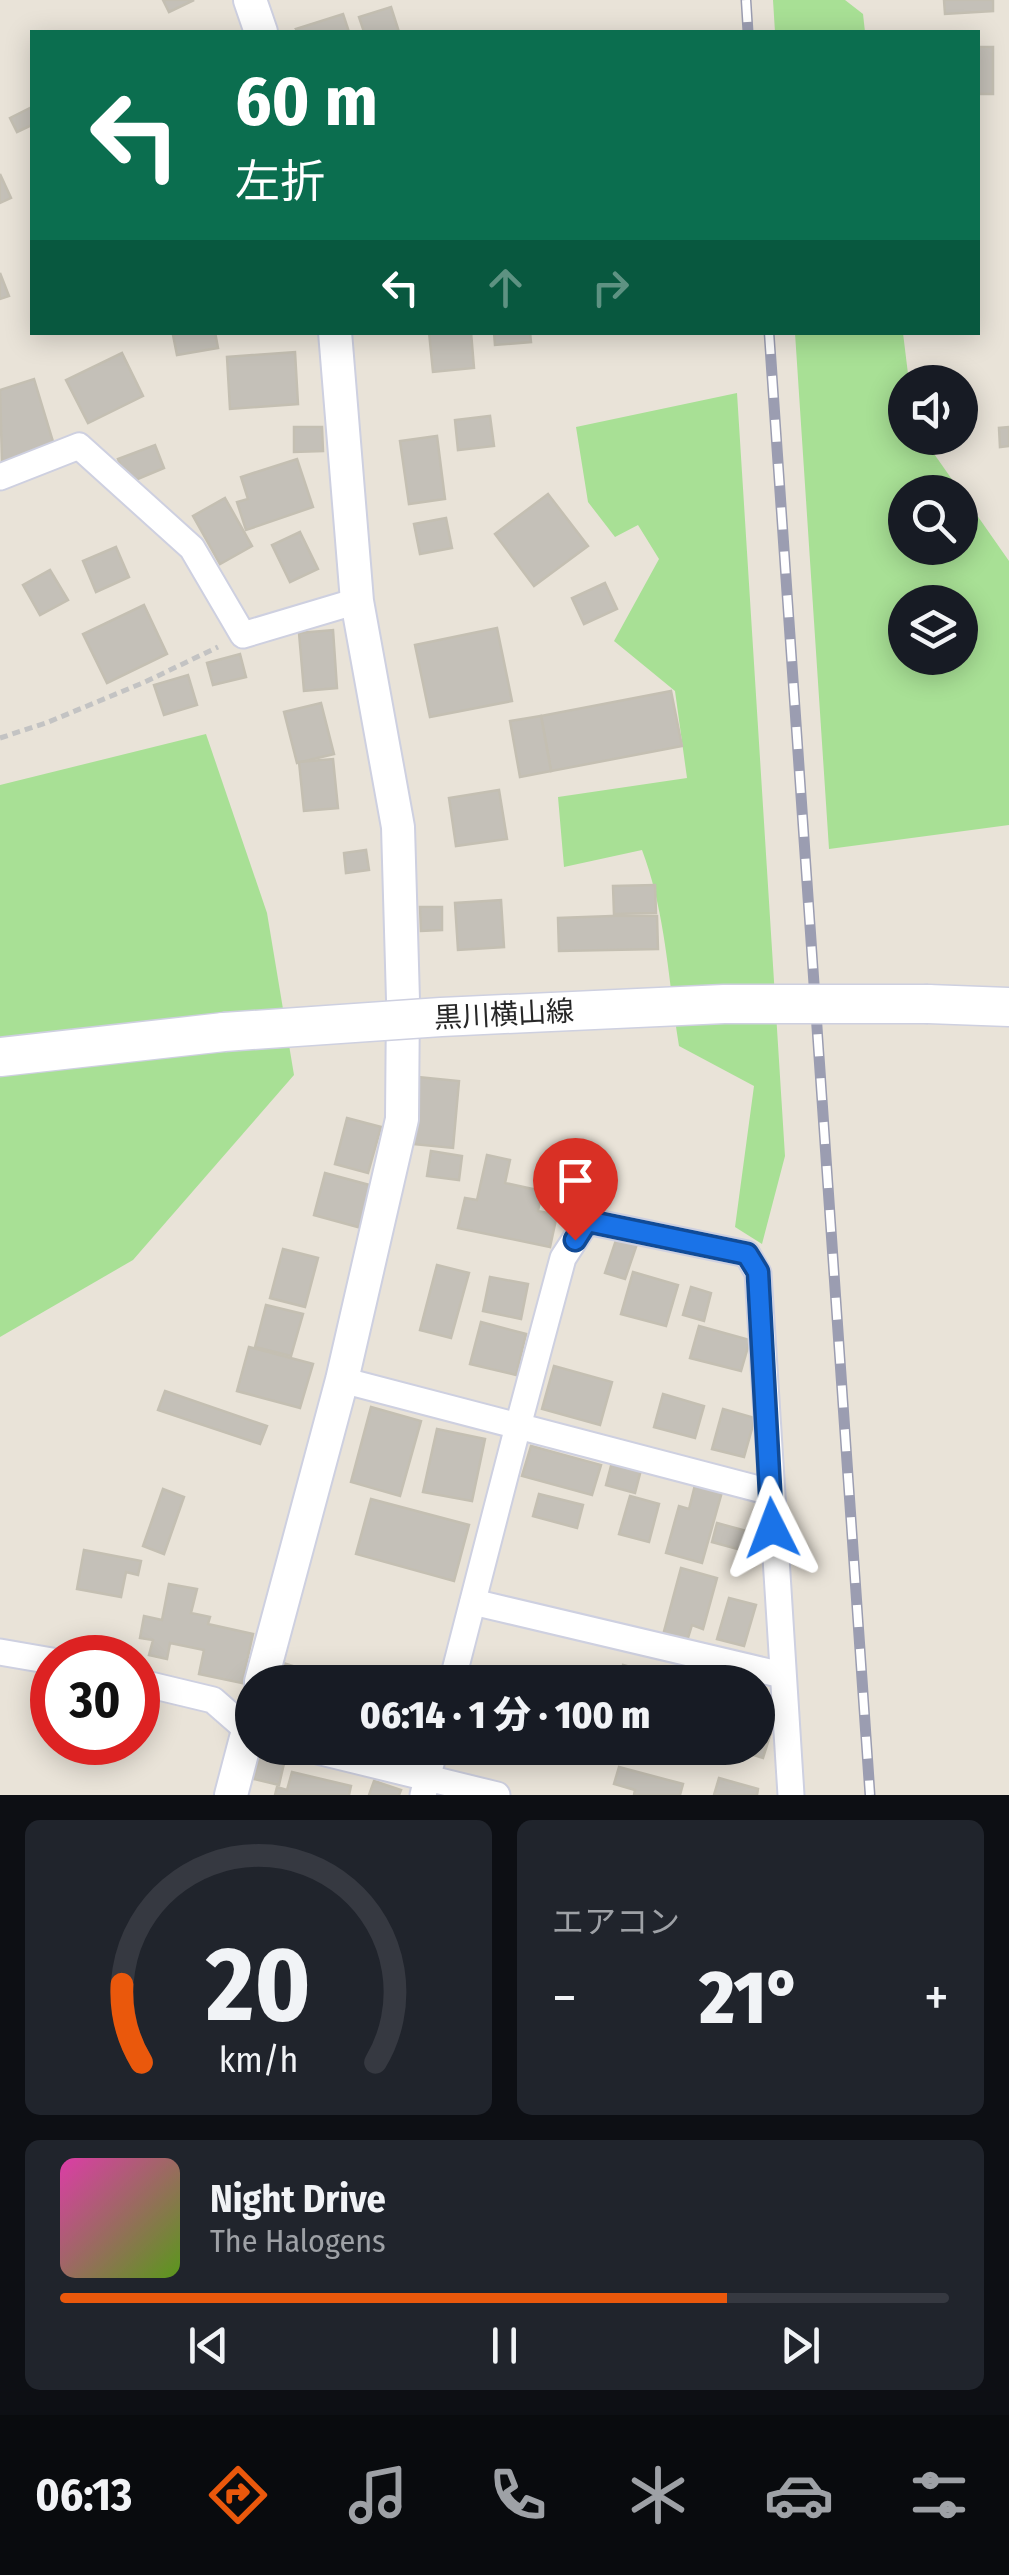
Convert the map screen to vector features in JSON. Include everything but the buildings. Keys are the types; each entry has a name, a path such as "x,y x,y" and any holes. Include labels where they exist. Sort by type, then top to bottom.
{"main road":[{"name":"黒川横山線","path":"0,1057 224,1032 441,1017 724,1004 1009,1007"}],"street":[{"path":"250,0 260,30"},
{"path":"266,1665 342,1380 402,1119 398,827 357,601 334,335"},
{"path":"0,476 79,446 192,548 243,635 357,601"},
{"path":"456,1665 564,1258 587,1221 747,1254 758,1272 791,1795"},
{"path":"342,1380 770,1492"},
{"path":"473,1602 782,1675"},
{"path":"0,1652 30,1657"},
{"path":"160,1687 212,1700 235,1717"},
{"path":"231,1795 240,1765"},
{"path":"359,1765 425,1786 497,1795"}],"path":[{"path":"0,738 46,724 146,682 243,635"}],"green space":[{"path":"773,0 845,0 863,14 865,30 775,30"},
{"path":"795,335 903,335 907,365 888,365 888,455 935,455 949,475 888,475 888,565 978,565 978,517 1009,561 1009,825 829,849"},
{"path":"737,393 785,1156 762,1244 735,1227 754,1086 679,1046 661,922 642,850 564,867 558,797 687,778 675,691 614,641 659,559 638,525 615,537 588,502 576,427"},
{"path":"206,734 267,913 294,1075 133,1260 0,1337 0,785"}],"railway":[{"path":"746,0 748,30"},
{"path":"769,335 870,1795"}],"route":[{"path":"575,1240 587,1221 747,1254 758,1272 772,1528"}]}
